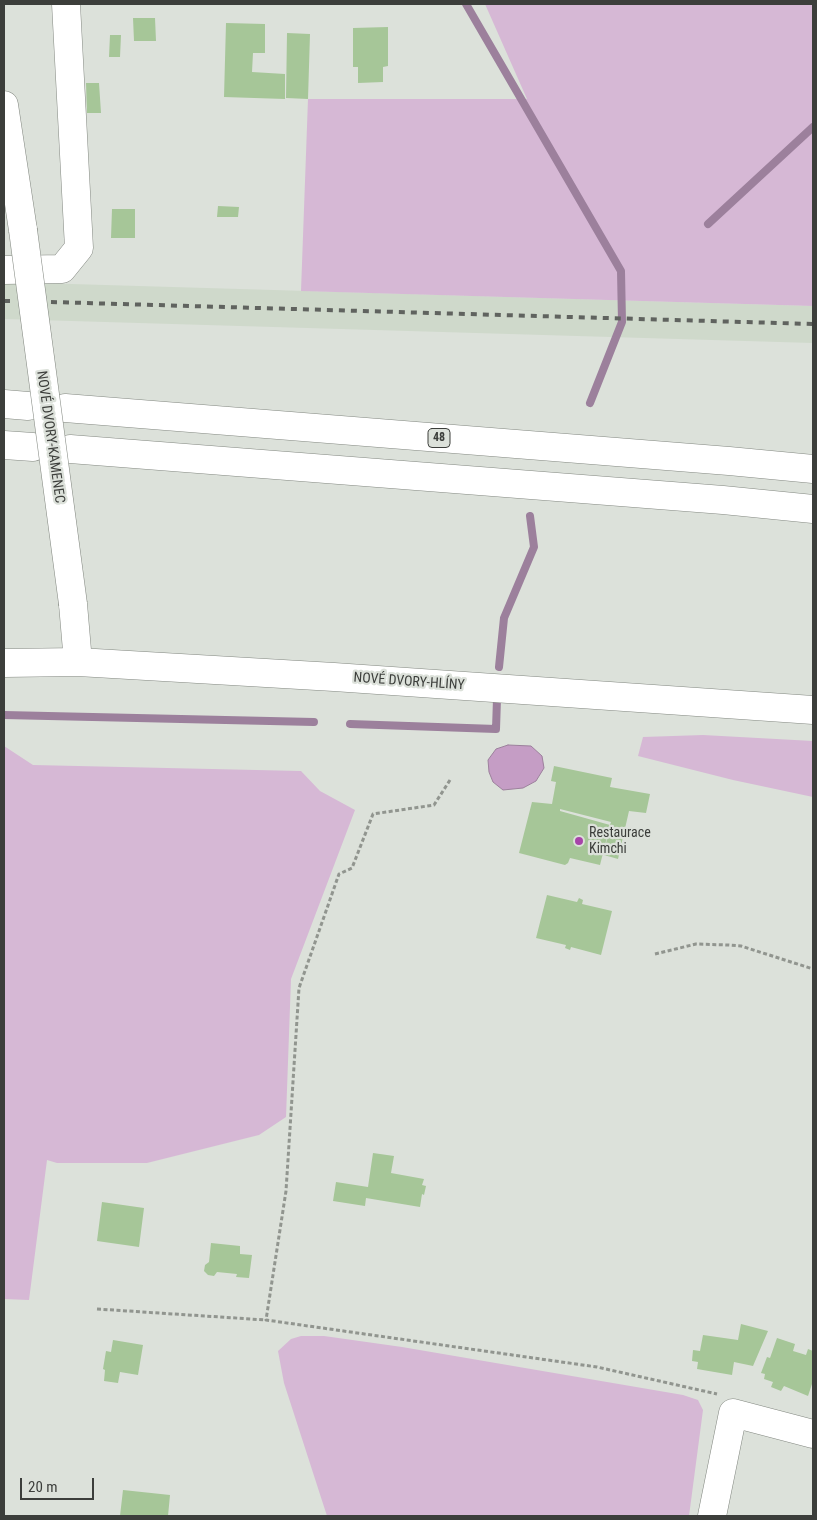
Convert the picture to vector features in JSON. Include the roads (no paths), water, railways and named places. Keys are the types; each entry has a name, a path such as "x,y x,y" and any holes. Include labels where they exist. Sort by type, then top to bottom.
{"main road":[{"path":"4,270 62,269 79,248 66,4"},
{"name":"NOVÉ DVORY-KAMENEC","path":"4,105 23,230 73,604 78,662"},
{"name":"48","path":"65,408 729,460 813,469"},
{"path":"4,445 33,447"},
{"path":"70,449 723,500 813,509"},
{"name":"NOVÉ DVORY-HLÍNY","path":"4,663 78,662 334,677 813,710"},
{"path":"712,1516 733,1414 813,1434"}],"waterway":[{"path":"466,4 621,271 622,322 590,403"},
{"path":"708,224 813,127"},
{"path":"499,667 504,618 534,547 530,516"},
{"path":"350,724 496,729 497,699"},
{"path":"4,715 314,722"}],"railway":[{"path":"4,301 14,301"},
{"path":"51,302 813,324"}],"place":[{"name":"Restaurace Kimchi","path":"579,841"}]}
